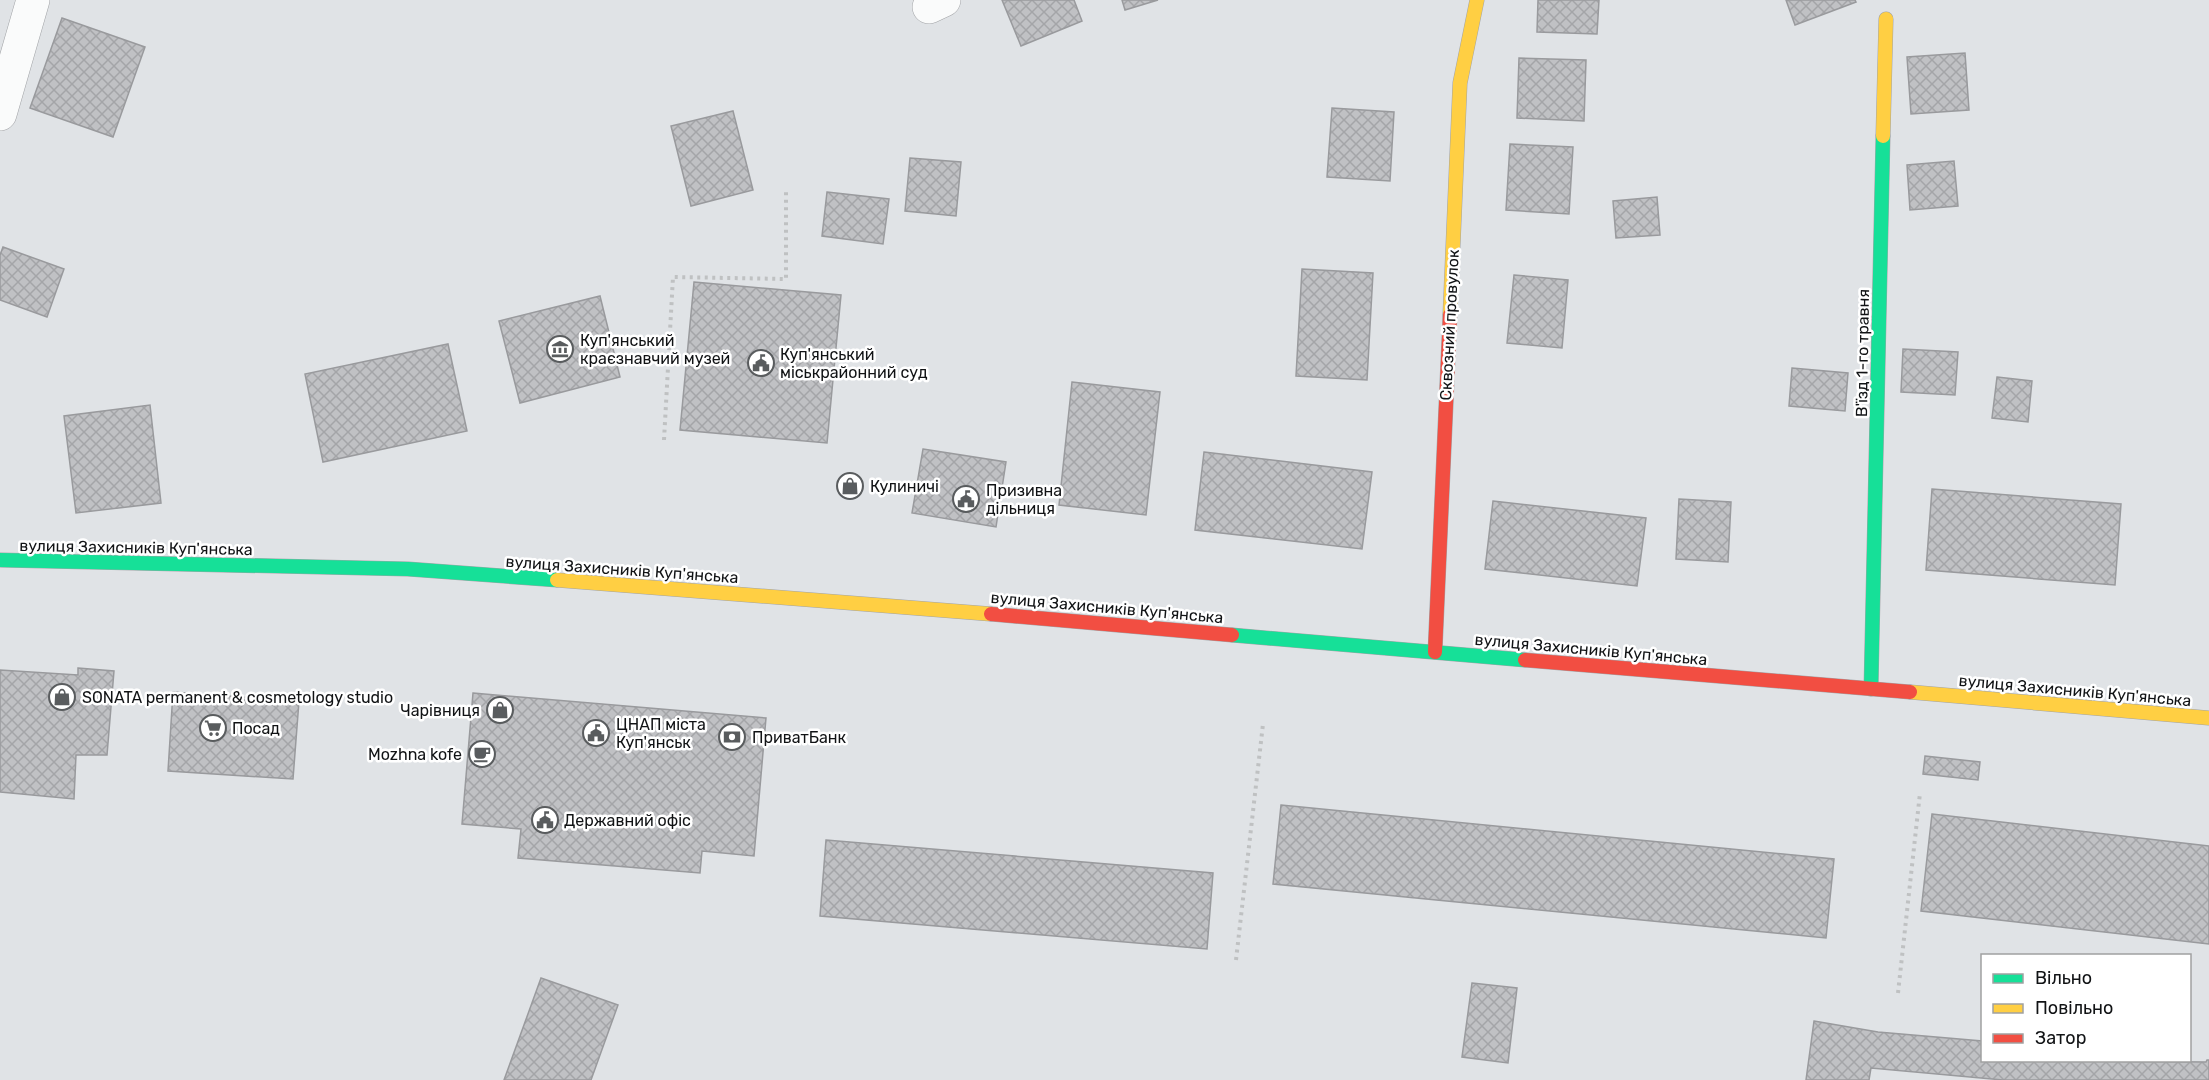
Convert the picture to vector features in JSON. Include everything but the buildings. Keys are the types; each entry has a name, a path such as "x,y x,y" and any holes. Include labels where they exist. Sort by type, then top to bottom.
{"main road":[{"name":"Сквозний провулок","path":"1435,652 1460,83 1477,0"},
{"name":"В'їзд 1-го травня","path":"1871,689 1886,19"},
{"name":"вулиця Захисників Куп'янська","path":"0,560 408,568 968,612 2209,718"}],"street":[{"path":"0,114 33,0"}],"path":[{"path":"664,440 672,277 786,279 786,189"},
{"path":"1236,960 1263,724"},
{"path":"1898,993 1920,793"}],"traffic: fast":[{"path":"1871,689 1883,136"},
{"path":"0,560 408,569 557,580"},
{"path":"1232,635 1525,660"}],"traffic: slow":[{"path":"1450,315 1460,83 1477,0"},
{"path":"1883,136 1886,19"},
{"path":"557,580 991,614"},
{"path":"1910,692 2209,718"}],"traffic: jam":[{"path":"1435,652 1450,315"},
{"path":"991,614 1232,635"},
{"path":"1525,660 1910,692"}],"place":[{"name":"Куп'янський краєзнавчий музей","path":"560,349"},
{"name":"Куп'янський міськрайонний суд","path":"761,363"},
{"name":"Кулиничі","path":"850,486"},
{"name":"Призивна дільниця","path":"966,499"},
{"name":"SONATA permanent & cosmetology studio","path":"62,697"},
{"name":"Чарівниця","path":"500,710"},
{"name":"Посад","path":"213,728"},
{"name":"ЦНАП міста Куп'янськ","path":"596,733"},
{"name":"ПриватБанк","path":"732,737"},
{"name":"Mozhna kofe","path":"482,754"},
{"name":"Державний офіс","path":"545,820"}]}
